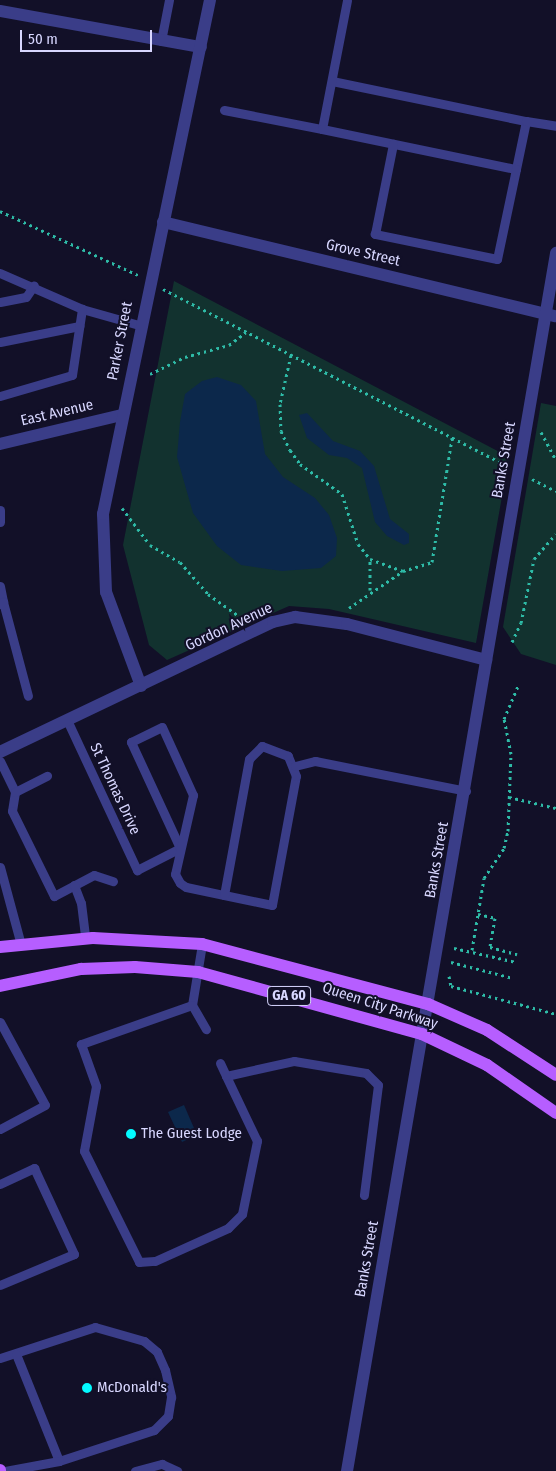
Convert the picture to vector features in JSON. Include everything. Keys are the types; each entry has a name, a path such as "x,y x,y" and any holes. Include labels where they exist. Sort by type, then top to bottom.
{"main road":[{"name":"Queen City Parkway","path":"0,947 84,938 141,937 202,944 428,1004 487,1030 556,1075"},
{"name":"Queen City Parkway","path":"0,986 81,969 135,967 198,972 422,1034 487,1065 556,1113"}],"street":[{"name":"Parker Street","path":"141,686 114,618 102,566 103,514 139,325 210,0"},
{"path":"0,12 201,47"},
{"name":"Grove Street","path":"163,222 550,314"},
{"name":"Banks Street","path":"348,1471 422,1034 466,792 486,660 550,314 556,254"},
{"name":"East Avenue","path":"0,444 122,415"},
{"name":"Gordon Avenue","path":"0,752 273,622 295,617 348,624 486,660"}],"lane":[{"path":"161,41 169,0"},
{"path":"322,129 348,0"},
{"path":"332,81 556,126"},
{"path":"224,110 516,169"},
{"path":"393,144 375,234 497,259 526,121"},
{"path":"0,274 34,285 82,309 139,325"},
{"path":"0,302 26,297 34,285"},
{"path":"0,396 72,375 82,309"},
{"path":"0,342 79,326"},
{"path":"0,510 0,522"},
{"path":"0,586 2,603 28,696"},
{"name":"St Thomas Drive","path":"68,720 137,870 180,848"},
{"path":"180,848 131,742 162,727 193,795 175,874 180,883 272,905 295,766"},
{"path":"224,895 249,759 262,746 269,746 295,766"},
{"path":"295,766 315,761 466,792"},
{"path":"0,762 15,792 12,811 54,896 94,875 113,881"},
{"path":"15,792 47,776"},
{"path":"0,867 3,886 20,945"},
{"path":"74,885 81,903 84,938"},
{"path":"202,944 192,1005 206,1029"},
{"path":"192,1005 81,1044 96,1086 84,1151 139,1262 155,1261 228,1228 242,1214 257,1141 220,1063"},
{"path":"0,1022 45,1105 0,1129"},
{"path":"226,1076 294,1060 366,1073 378,1084 364,1194"},
{"path":"0,1184 34,1168 74,1254 0,1285"},
{"path":"0,1358 95,1327 144,1341 157,1352 171,1397 168,1416 154,1430 59,1460 5,1471"},
{"path":"16,1354 59,1460"},
{"path":"135,1471 162,1464 177,1471"}],"path":[{"path":"0,211 138,275"},
{"path":"162,288 511,468"},
{"path":"150,374 185,357 229,345 246,332"},
{"path":"291,355 283,376 281,431 300,464 342,494 358,544 370,559 403,571"},
{"path":"540,426 556,460"},
{"path":"349,608 370,590 403,571 432,562 452,438"},
{"path":"529,477 556,491"},
{"path":"122,508 150,545 180,562 208,594 243,619"},
{"path":"512,642 521,623 534,559 556,534"},
{"path":"370,559 370,590"},
{"path":"472,950 484,878 504,848 511,754 504,720 518,686"},
{"path":"509,797 556,808"},
{"path":"478,914 495,918 490,947 517,954"},
{"path":"516,962 454,945 451,962 451,986 556,1014"},
{"path":"451,962 513,978"}],"green space":[{"path":"174,281 509,457 476,643 329,609 289,606 167,660 149,645 123,545"},
{"path":"541,403 556,406 556,665 521,654 503,627"}],"water":[{"path":"217,377 241,385 256,401 265,454 283,477 315,498 329,515 337,538 336,556 321,568 282,571 241,565 217,546 193,513 177,457 180,422 185,394 202,381"},
{"path":"307,413 333,441 360,451 374,466 390,519 409,534 409,543 404,545 387,536 375,522 362,468 347,458 329,455 307,438 299,415"},
{"path":"184,1105 197,1135 182,1142 168,1112"}],"place":[{"name":"The Guest Lodge","path":"131,1134"},
{"name":"McDonald's","path":"87,1388"}]}
